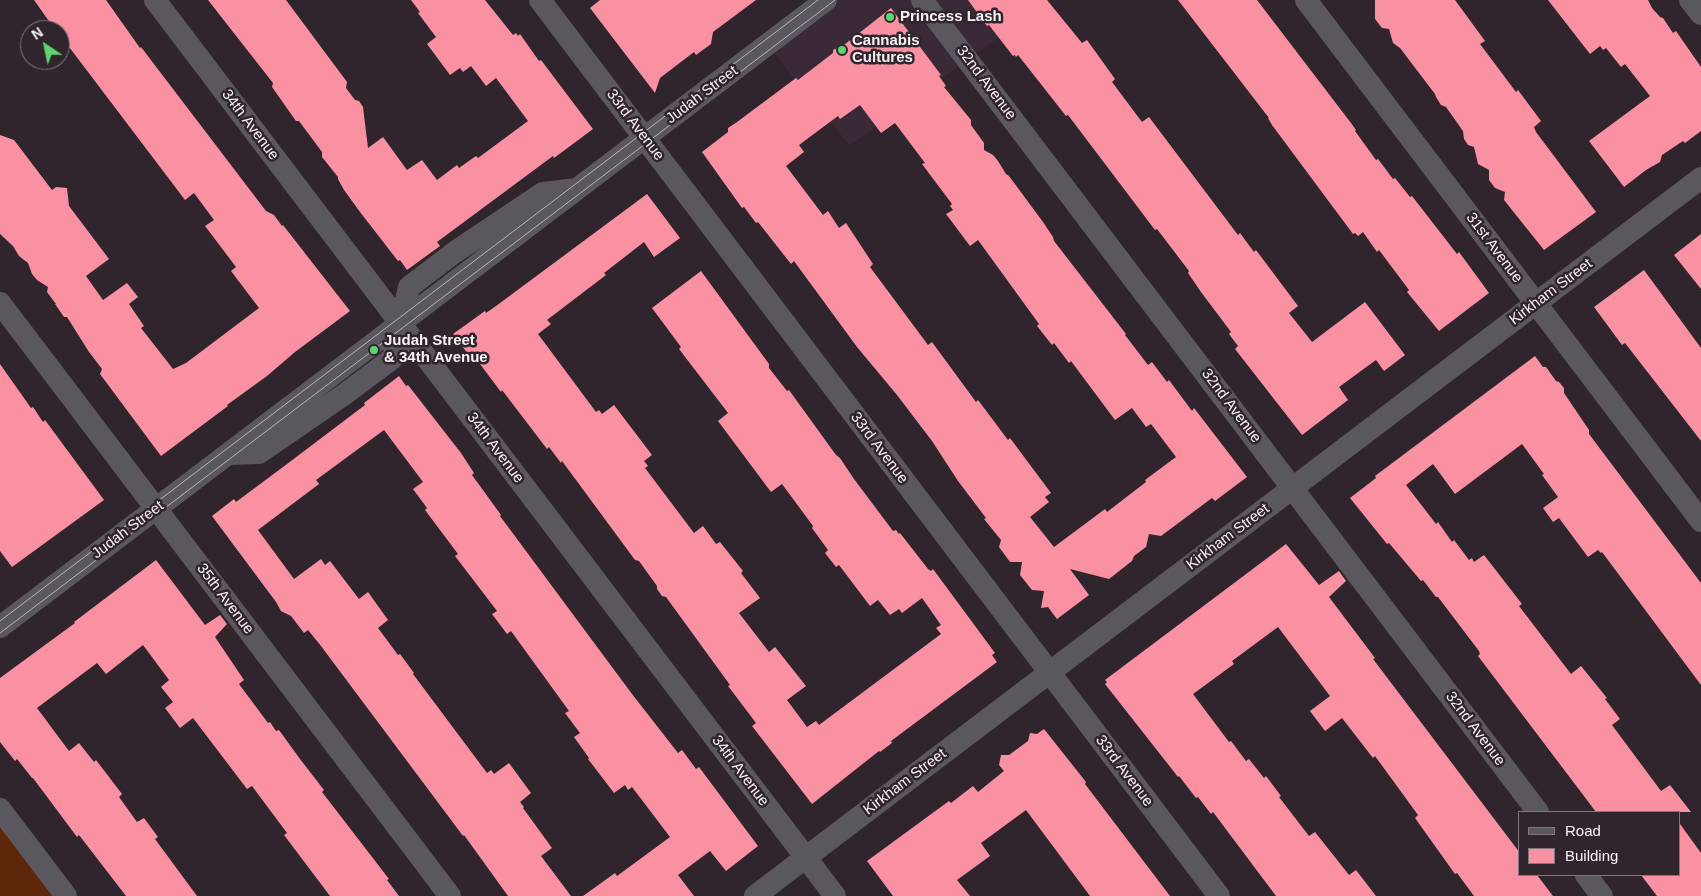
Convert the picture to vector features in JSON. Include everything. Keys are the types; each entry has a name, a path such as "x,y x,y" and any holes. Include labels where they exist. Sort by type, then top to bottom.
{"street":[{"name":"34th Avenue","path":"155,0 835,896"},
{"name":"33rd Avenue","path":"540,0 1219,896"},
{"name":"Judah Street","path":"0,627 826,0"},
{"name":"32nd Avenue","path":"922,0 1537,811"},
{"name":"31st Avenue","path":"1306,0 1701,521"},
{"path":"1690,0 1701,14"},
{"name":"Kirkham Street","path":"755,896 1701,178"},
{"name":"35th Avenue","path":"0,303 450,896"},
{"path":"0,606 28,606"},
{"path":"0,808 66,896"},
{"path":"1587,876 1602,896"}],"shaded area":[{"path":"826,0 1050,0 850,146 767,45"},
{"path":"0,809 66,896 0,896"}],"building":[{"path":"34,0 106,0 140,48 266,211 274,215 283,225 350,311 161,456 100,374 102,369 67,317 64,317 47,292 48,287 37,280 32,274 28,263 19,256 13,246 0,234 0,135 14,140 52,190 56,187 67,188 69,206 109,259 86,276 103,300 127,283 138,297 129,304 144,326 141,328 173,369 186,363 259,308 231,271 236,267 205,226 214,220 194,193 185,200 70,48 70,20 48,20"},
{"path":"208,0 286,0 347,82 346,88 363,107 368,148 383,137 407,170 422,160 437,180 457,165 459,168 476,156 478,158 528,121 496,78 486,86 471,66 463,72 460,68 450,75 427,44 436,37 411,0 485,0 513,35 516,33 518,36 520,34 593,129 554,158 553,156 437,242 440,246 407,270 360,212 344,190 338,177 322,157 322,152 299,121 296,121 272,87 273,83"},
{"path":"600,0 756,0 713,32 711,44 696,55 694,52 660,78 655,93 590,8"},
{"path":"968,0 1047,0 1082,43 1087,40 1115,79 1112,82 1142,122 1149,117 1238,235 1240,233 1254,252 1256,250 1298,306 1289,313 1312,342 1365,302 1405,355 1384,371 1376,360 1339,387 1348,400 1302,435 1235,349 1238,346 1229,334 1231,332 1157,229 1155,230 1068,115 1066,116 1018,55 1016,57 1015,55 1013,56"},
{"path":"1178,0 1257,0 1351,123 1376,160 1378,159 1410,197 1412,196 1457,254 1459,252 1489,293 1439,331 1407,292 1409,290 1379,250 1377,252 1363,232 1358,236 1355,233 1353,234 1272,125 1269,118"},
{"path":"1375,0 1455,0 1485,41 1480,44 1516,92 1518,90 1541,121 1534,127 1536,132 1596,212 1544,250 1504,200 1505,192 1495,188 1489,180 1489,170 1478,164 1474,147 1468,145 1464,139 1463,131 1446,107 1441,105 1435,94 1400,48 1393,43 1389,29 1382,28 1375,19"},
{"path":"1548,0 1648,0 1652,8 1663,18 1673,33 1676,31 1701,67 1701,131 1685,143 1683,141 1662,155 1660,162 1624,187 1589,141 1650,96 1625,64 1621,67 1606,48 1603,50 1600,46 1590,54"},
{"path":"891,8 941,75 939,76 946,86 944,87 971,120 971,125 984,143 984,150 993,155 998,161 1043,222 1054,241 1148,365 1152,362 1167,382 1169,380 1192,411 1194,408 1247,477 1215,501 1212,498 1161,536 1149,534 1146,547 1109,579 1070,569 1089,595 1057,619 1048,607 1041,608 1044,591 1032,590 1020,575 1022,562 1010,562 999,547 1001,540 984,519 986,518 958,481 932,441 857,347 794,261 791,264 758,222 756,223 744,207 742,208 702,152 728,132 728,128 796,78 798,80 833,53 833,50 844,45","holes":["860,105 881,133 895,123 925,163 922,164 952,204 950,206 953,210 946,214 970,246 978,240 1039,324 1037,326 1052,345 1054,343 1069,363 1071,361 1115,420 1132,408 1146,427 1151,424 1176,457 1107,512 1105,509 1054,547 1030,517 1049,502 1045,497 1051,493 1010,438 1008,440 978,400 976,402 932,342 928,345 870,267 873,264 846,223 839,228 828,211 823,215 786,166 804,152 799,145 838,116 840,119"]},
{"path":"647,194 680,238 654,257 644,242 604,273 606,275 547,320 551,324 538,334 596,412 599,410 602,414 614,405 652,455 644,461 648,466 645,468 694,533 703,526 716,544 720,542 743,571 741,573 760,598 739,613 769,652 775,647 806,686 787,700 807,727 816,721 819,725 941,634 936,628 941,625 922,598 902,613 899,609 890,615 878,600 870,606 839,565 836,567 825,553 828,550 782,484 771,492 718,421 728,413 679,349 681,347 652,308 701,271 769,364 769,368 787,391 789,390 893,531 896,530 900,533 928,569 931,571 933,569 995,653 992,655 997,662 891,741 892,743 879,751 812,804 752,726 756,723 728,686 730,685 666,597 662,596 639,561 635,560 562,461 561,463 549,447 547,449 471,352 468,354 453,334 485,311 486,313 496,306"},
{"path":"1701,234 1701,289 1674,255"},
{"path":"1644,270 1701,348 1701,441 1625,343 1622,345 1594,307"},
{"path":"1535,356 1543,367 1546,367 1556,381 1564,388 1564,393 1589,430 1589,434 1701,583 1701,685 1602,552 1598,550 1588,557 1559,518 1553,522 1543,508 1558,497 1522,444 1455,494 1433,464 1406,485 1436,524 1438,522 1452,542 1454,540 1469,560 1472,558 1474,562 1484,555 1522,604 1519,606 1571,674 1581,666 1607,698 1605,699 1620,719 1612,725 1661,791 1670,785 1691,812 1595,811 1478,656 1480,654 1479,651 1438,597 1423,580 1421,581 1389,543 1387,544 1350,498 1376,478 1375,476"},
{"path":"0,364 31,408 33,407 43,422 45,420 104,500 12,567 0,551"},
{"path":"399,376 461,453 474,473 472,475 500,516 632,694 678,753 682,750 696,769 699,767 758,846 726,871 710,851 678,875 694,896 583,896 615,873 617,876 670,837 632,787 628,790 625,785 614,793 588,759 574,737 580,733 565,713 569,711 511,631 507,634 492,614 497,611 455,556 458,554 425,510 427,508 413,489 423,482 384,430 316,480 319,484 258,530 294,579 321,559 325,565 330,561 359,599 368,592 388,620 378,628 398,655 400,654 487,773 491,770 494,774 509,763 531,793 520,802 552,848 541,856 571,896 508,896 321,646 308,630 304,633 291,616 281,611 212,516 234,499 236,502 287,464 365,405 364,403"},
{"path":"1286,544 1319,585 1339,571 1346,581 1329,597 1375,658 1373,659 1518,850 1518,876 1538,876 1553,896 1474,896 1457,873 1455,874 1415,818 1418,815 1375,756 1373,758 1342,718 1325,731 1310,711 1330,696 1278,627 1232,661 1234,664 1193,694 1229,742 1231,741 1246,761 1249,759 1264,778 1266,776 1281,796 1279,797 1309,836 1315,832 1349,875 1356,870 1376,896 1276,896 1213,812 1211,814 1198,797 1196,798 1178,777 1105,684 1107,682 1105,680"},
{"path":"156,560 205,625 220,615 227,624 215,637 244,680 239,684 268,723 270,722 276,731 279,730 324,790 322,792 389,879 387,880 399,896 330,896 284,835 287,833 252,786 247,789 193,718 180,728 165,708 173,702 161,687 169,680 143,645 106,674 97,663 37,708 69,751 79,743 94,762 96,760 122,794 119,797 137,822 144,818 158,837 155,839 197,896 126,896 79,835 77,837 33,778 17,759 15,761 0,742 0,678"},
{"path":"1044,729 1086,782 1085,784 1170,896 1090,896 1026,810 981,843 990,856 957,880 970,896 893,896 867,861 949,801 951,803 973,786 978,792 1004,771 999,765 1001,755 1009,755 1028,741 1030,733 1037,734"},
{"path":"1681,825 1701,853 1701,896 1657,896 1642,876 1681,876"}],"tram line":[{"path":"0,621 818,0"},
{"path":"0,633 835,0"}],"place":[{"name":"Princess Lash","path":"890,17"},
{"name":"Cannabis Cultures","path":"842,50"},
{"name":"Judah Street & 34th Avenue","path":"374,350"}]}
